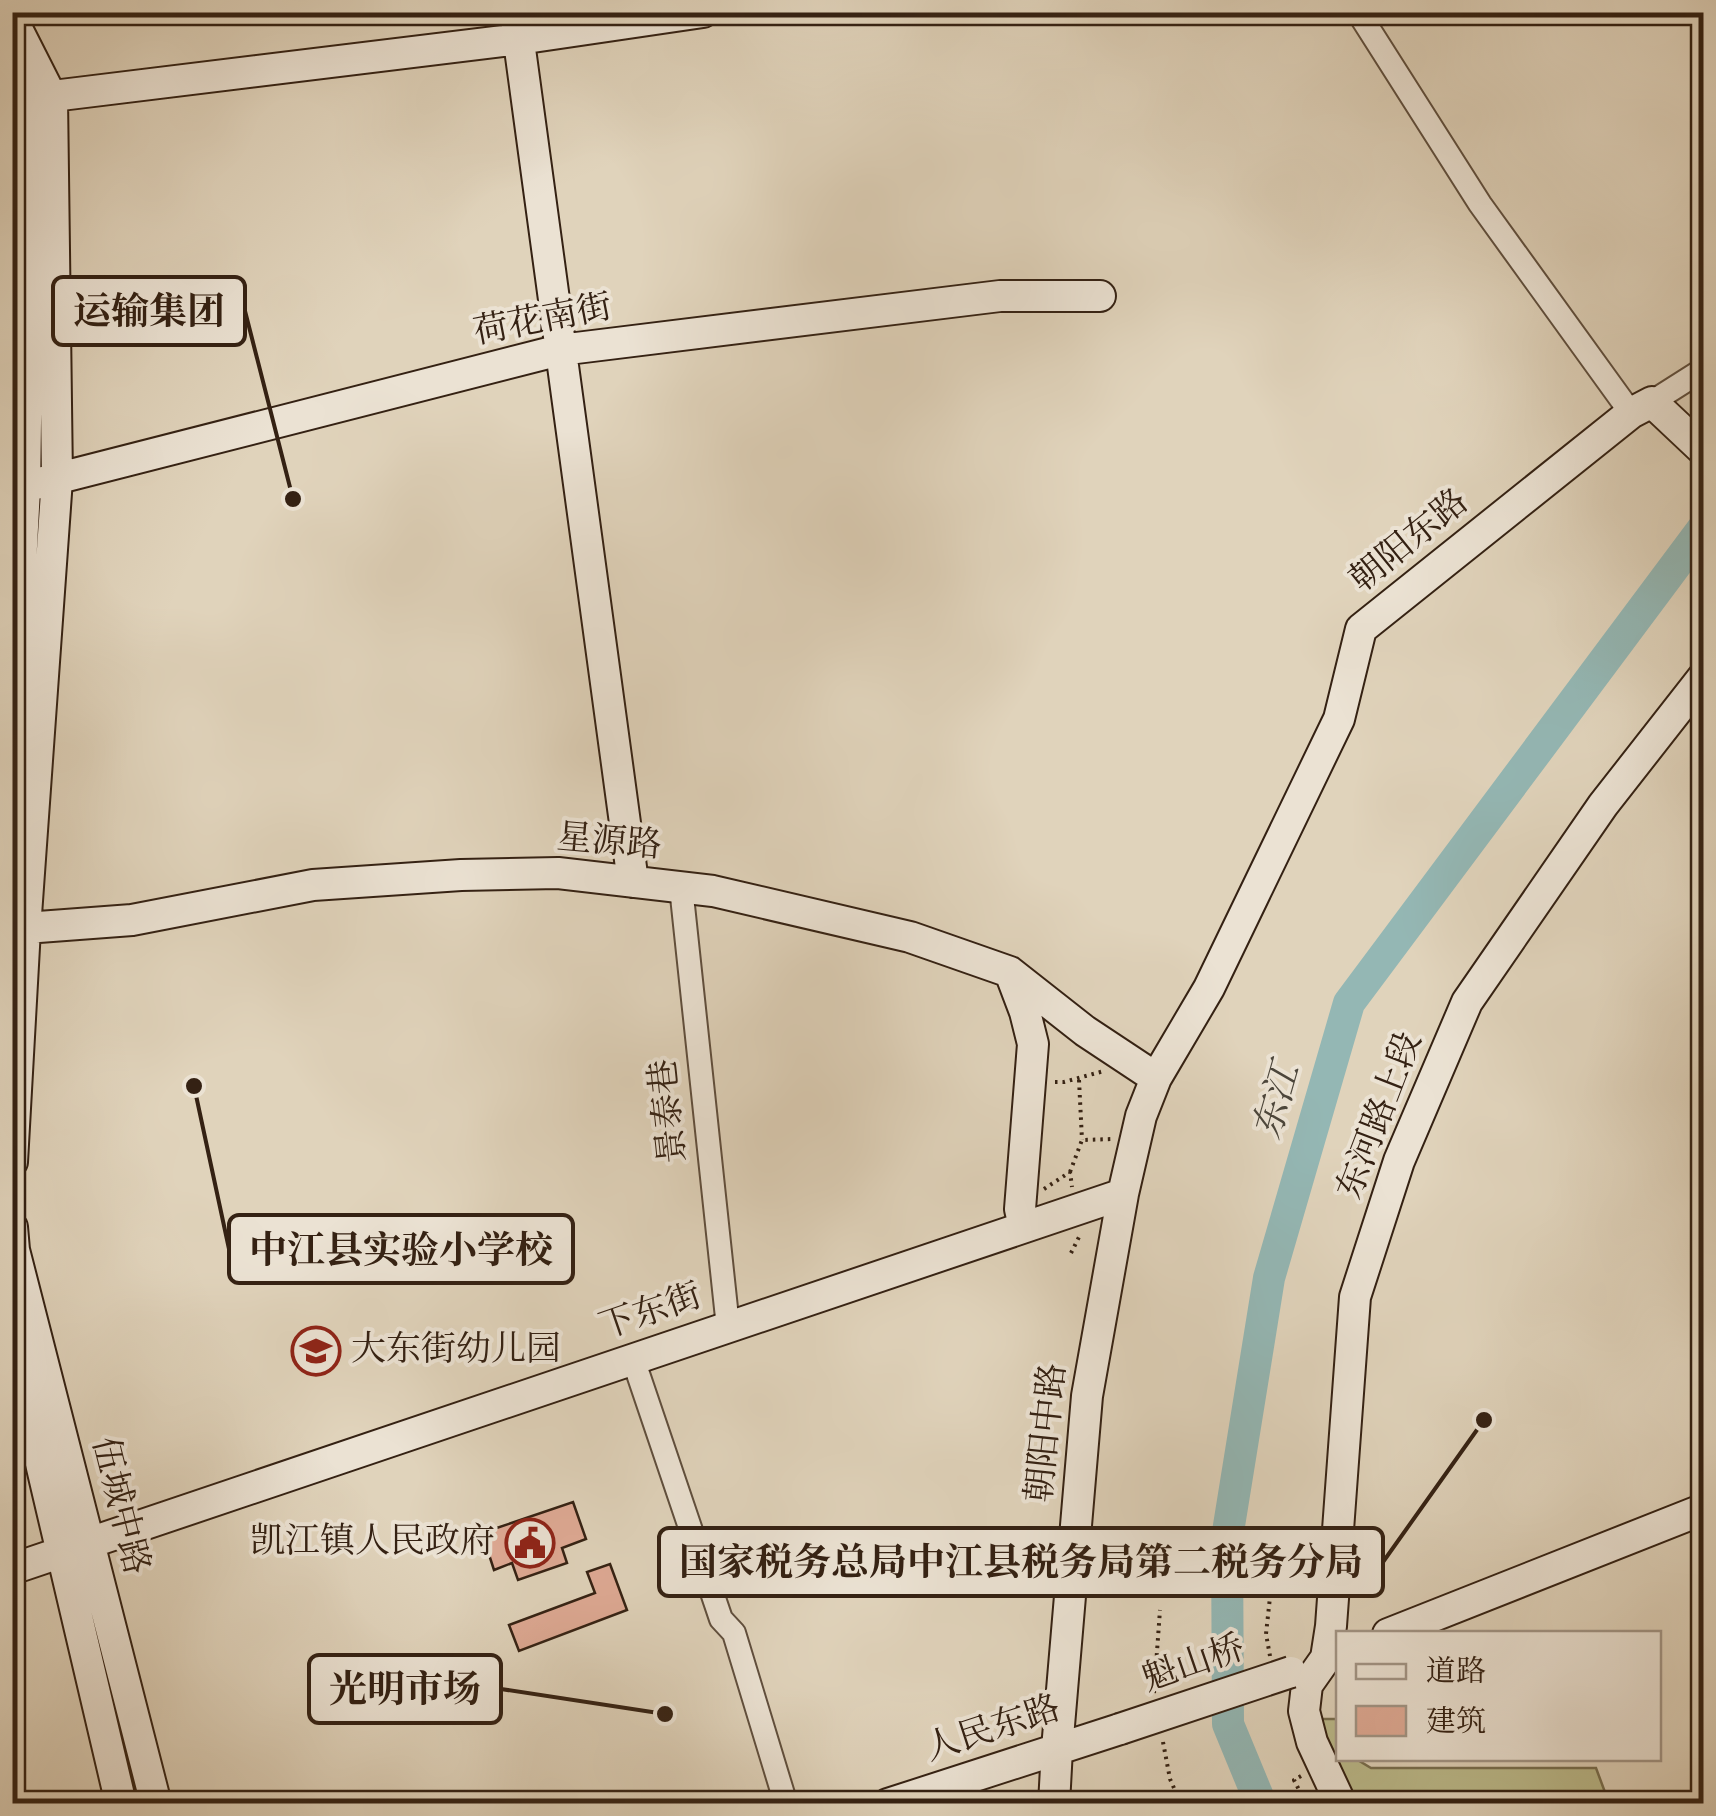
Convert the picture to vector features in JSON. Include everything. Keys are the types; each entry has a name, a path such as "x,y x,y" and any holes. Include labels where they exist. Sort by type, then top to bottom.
{"street":[{"path":"32,99 517,26 702,12"},
{"path":"1358,12 1480,204 1642,407 1704,452"},
{"path":"12,20 32,99 57,480 19,929 12,1162"},
{"path":"517,26 633,882"},
{"path":"12,62 32,99 12,740"},
{"name":"荷花南街","path":"19,489 560,350 1000,296 1100,296"},
{"path":"1642,407 1704,369"},
{"name":"朝阳东路","path":"1156,1078 1209,988 1339,719 1361,629 1642,407"},
{"name":"东河路上段","path":"1340,1804 1312,1742 1304,1711 1307,1685 1332,1656 1355,1297 1398,1162 1467,1002 1603,805 1704,676"},
{"name":"星源路","path":"19,929 132,920 312,885 461,875 558,873 713,891 910,937 1010,972 1085,1031 1156,1078"},
{"name":"景泰巷","path":"681,887 728,1327"},
{"path":"1010,972 1033,1044 1020,1209 1024,1227"},
{"name":"朝阳中路","path":"1055,1798 1087,1396 1122,1194 1141,1116 1156,1078"},
{"name":"下东街","path":"12,1569 1122,1194"},
{"name":"伍城中路","path":"12,1227 76,1547 121,1804"},
{"name":"伍城中路","path":"12,1340 156,1804"},
{"path":"633,1358 721,1619 734,1633 786,1804"},
{"path":"1396,1631 1704,1509"},
{"name":"魁山桥","path":"1120,1729 1332,1656"},
{"name":"人民东路","path":"888,1804 1120,1729"}],"path":[{"path":"1045,1081 1064,1082 1108,1069"},
{"path":"1073,1196 1070,1172 1082,1140 1079,1078"},
{"path":"1082,1140 1124,1140"},
{"path":"1041,1192 1070,1172"},
{"path":"1071,1253 1080,1234 1079,1223"},
{"path":"1055,1798 1103,1796 1106,1804"}],"shaded area":[{"path":"1315,1719 1336,1719 1336,1761 1359,1761 1371,1768 1596,1768 1609,1803 1350,1803"}],"building":[{"name":"凯江镇人民政府","path":"573,1502 586,1539 562,1548 567,1563 518,1580 512,1563 494,1570 482,1533"},
{"path":"610,1564 627,1610 519,1651 509,1625 595,1593 587,1572"}],"waterway":[{"name":"东江","path":"1261,1804 1228,1724 1227,1538 1269,1278 1349,1003 1704,527"}],"place":[{"name":"运输集团","path":"293,499"},
{"name":"中江县实验小学校","path":"194,1086"},
{"name":"大东街幼儿园","path":"316,1351"},
{"name":"国家税务总局中江县税务局第二税务分局","path":"1484,1420"},
{"name":"凯江镇人民政府","path":"530,1543"},
{"name":"光明市场","path":"665,1714"}]}
